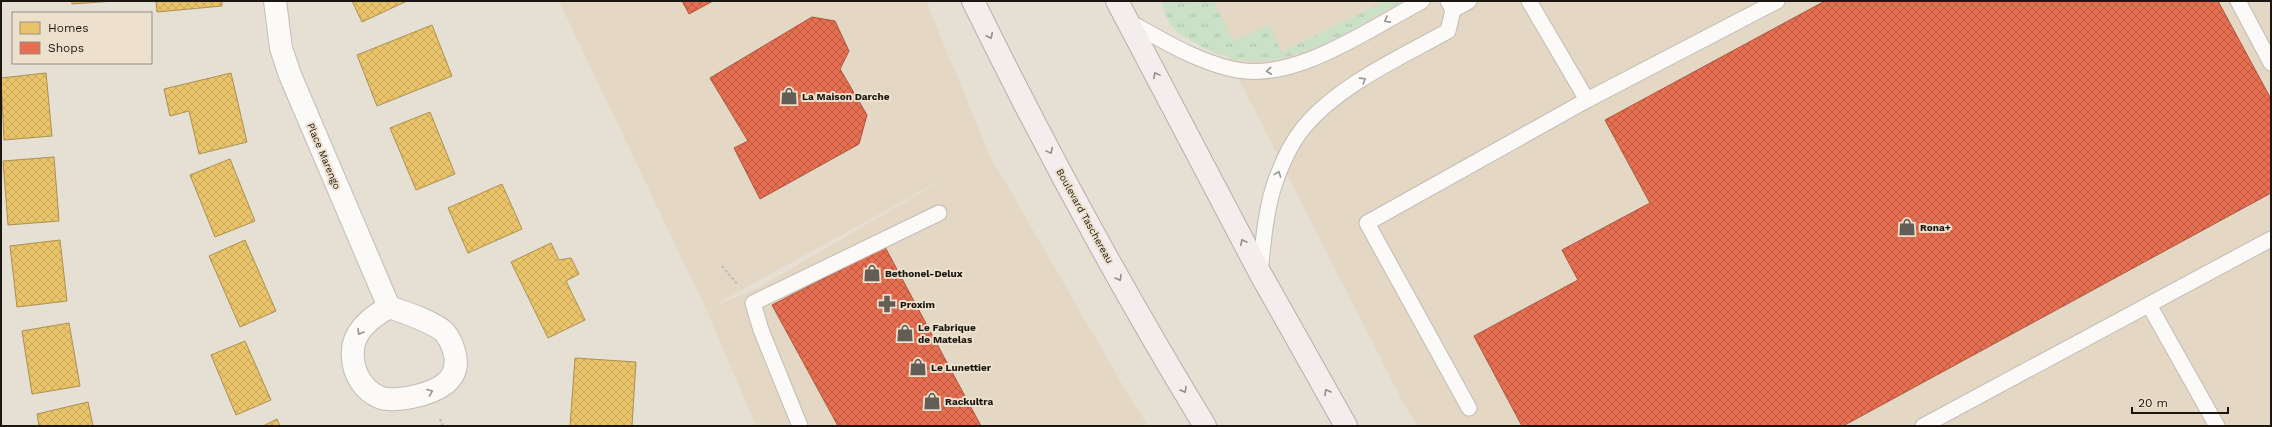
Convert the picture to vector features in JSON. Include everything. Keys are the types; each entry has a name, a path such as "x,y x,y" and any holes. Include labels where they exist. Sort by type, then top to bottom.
{"main road":[{"name":"Boulevard Taschereau","path":"973,1 1013,82 1080,209 1205,426"},
{"path":"1117,1 1260,273 1346,426"}],"street":[{"name":"Place Marengo","path":"275,1 281,48 290,75 389,307"},
{"path":"389,307 443,331 452,344 457,359 454,373 443,386 429,393 399,399 379,397 362,385 354,369 352,350 359,332 370,318 389,307"}],"lane":[{"path":"1127,21 1186,53 1208,62 1239,70 1270,71 1286,69 1334,48 1422,1"},
{"path":"1438,1 1451,5 1469,1"},
{"path":"1529,1 1587,100"},
{"path":"1469,408 1367,223 1587,100 1777,1"},
{"path":"2238,1 2271,63"},
{"path":"1260,273 1268,212 1274,188 1291,147 1304,127 1341,94 1394,60 1448,31 1451,5"},
{"path":"800,426 761,330 753,303 940,213"},
{"path":"1924,426 2271,239"},
{"path":"2149,305 2217,426"}],"path":[{"path":"440,418 443,426"}],"shaded area":[{"path":"559,1 926,1 989,154 1129,396 1148,426 756,426 706,309","holes":["963,168 758,288 711,307"]},
{"path":"1199,1 2271,1 2271,426 1418,426 1405,406"}],"green space":[{"path":"1160,1 1214,1 1233,41 1269,25 1282,52 1386,1 1403,1 1355,28 1305,52 1279,58 1253,61 1226,57 1179,34 1170,23"}],"building: Homes":[{"path":"72,1 115,1 72,4"},
{"path":"156,1 222,1 222,6 157,12"},
{"path":"352,1 407,1 362,22"},
{"path":"432,25 452,76 377,106 357,55"},
{"path":"46,73 52,136 4,140 1,78"},
{"path":"231,73 247,142 199,154 189,111 170,116 164,89"},
{"path":"430,112 455,174 416,190 390,128"},
{"path":"54,157 59,221 8,225 3,161"},
{"path":"230,159 255,221 215,237 190,175"},
{"path":"502,184 522,229 468,253 448,208"},
{"path":"60,240 67,301 17,307 10,246"},
{"path":"245,240 276,311 240,327 209,256"},
{"path":"551,243 559,260 571,258 579,274 566,281 585,320 548,338 511,262"},
{"path":"69,323 80,386 32,394 22,331"},
{"path":"245,341 271,400 236,415 211,355"},
{"path":"575,358 636,362 632,426 570,426"},
{"path":"88,402 93,426 39,426 37,414"},
{"path":"277,419 280,426 263,426"}],"building: Shops":[{"path":"682,1 713,1 689,14"},
{"name":"Rona+","path":"1825,1 2218,1 2271,99 2271,193 1843,426 1522,426 1474,336 1578,280 1562,250 1650,203 1605,120"},
{"name":"La Maison Darche","path":"812,17 835,21 849,51 840,69 867,115 859,144 760,199 734,148 748,141 710,78"},
{"path":"885,247 981,426 838,426 772,305"}],"place":[{"name":"La Maison Darche","path":"789,96"},
{"name":"Rona+","path":"1907,227"},
{"name":"Bethonel-Delux","path":"872,273"},
{"name":"Proxim","path":"887,304"},
{"name":"Le Fabrique de Matelas","path":"905,333"},
{"name":"Le Lunettier","path":"918,367"},
{"name":"Rackultra","path":"932,401"}]}
